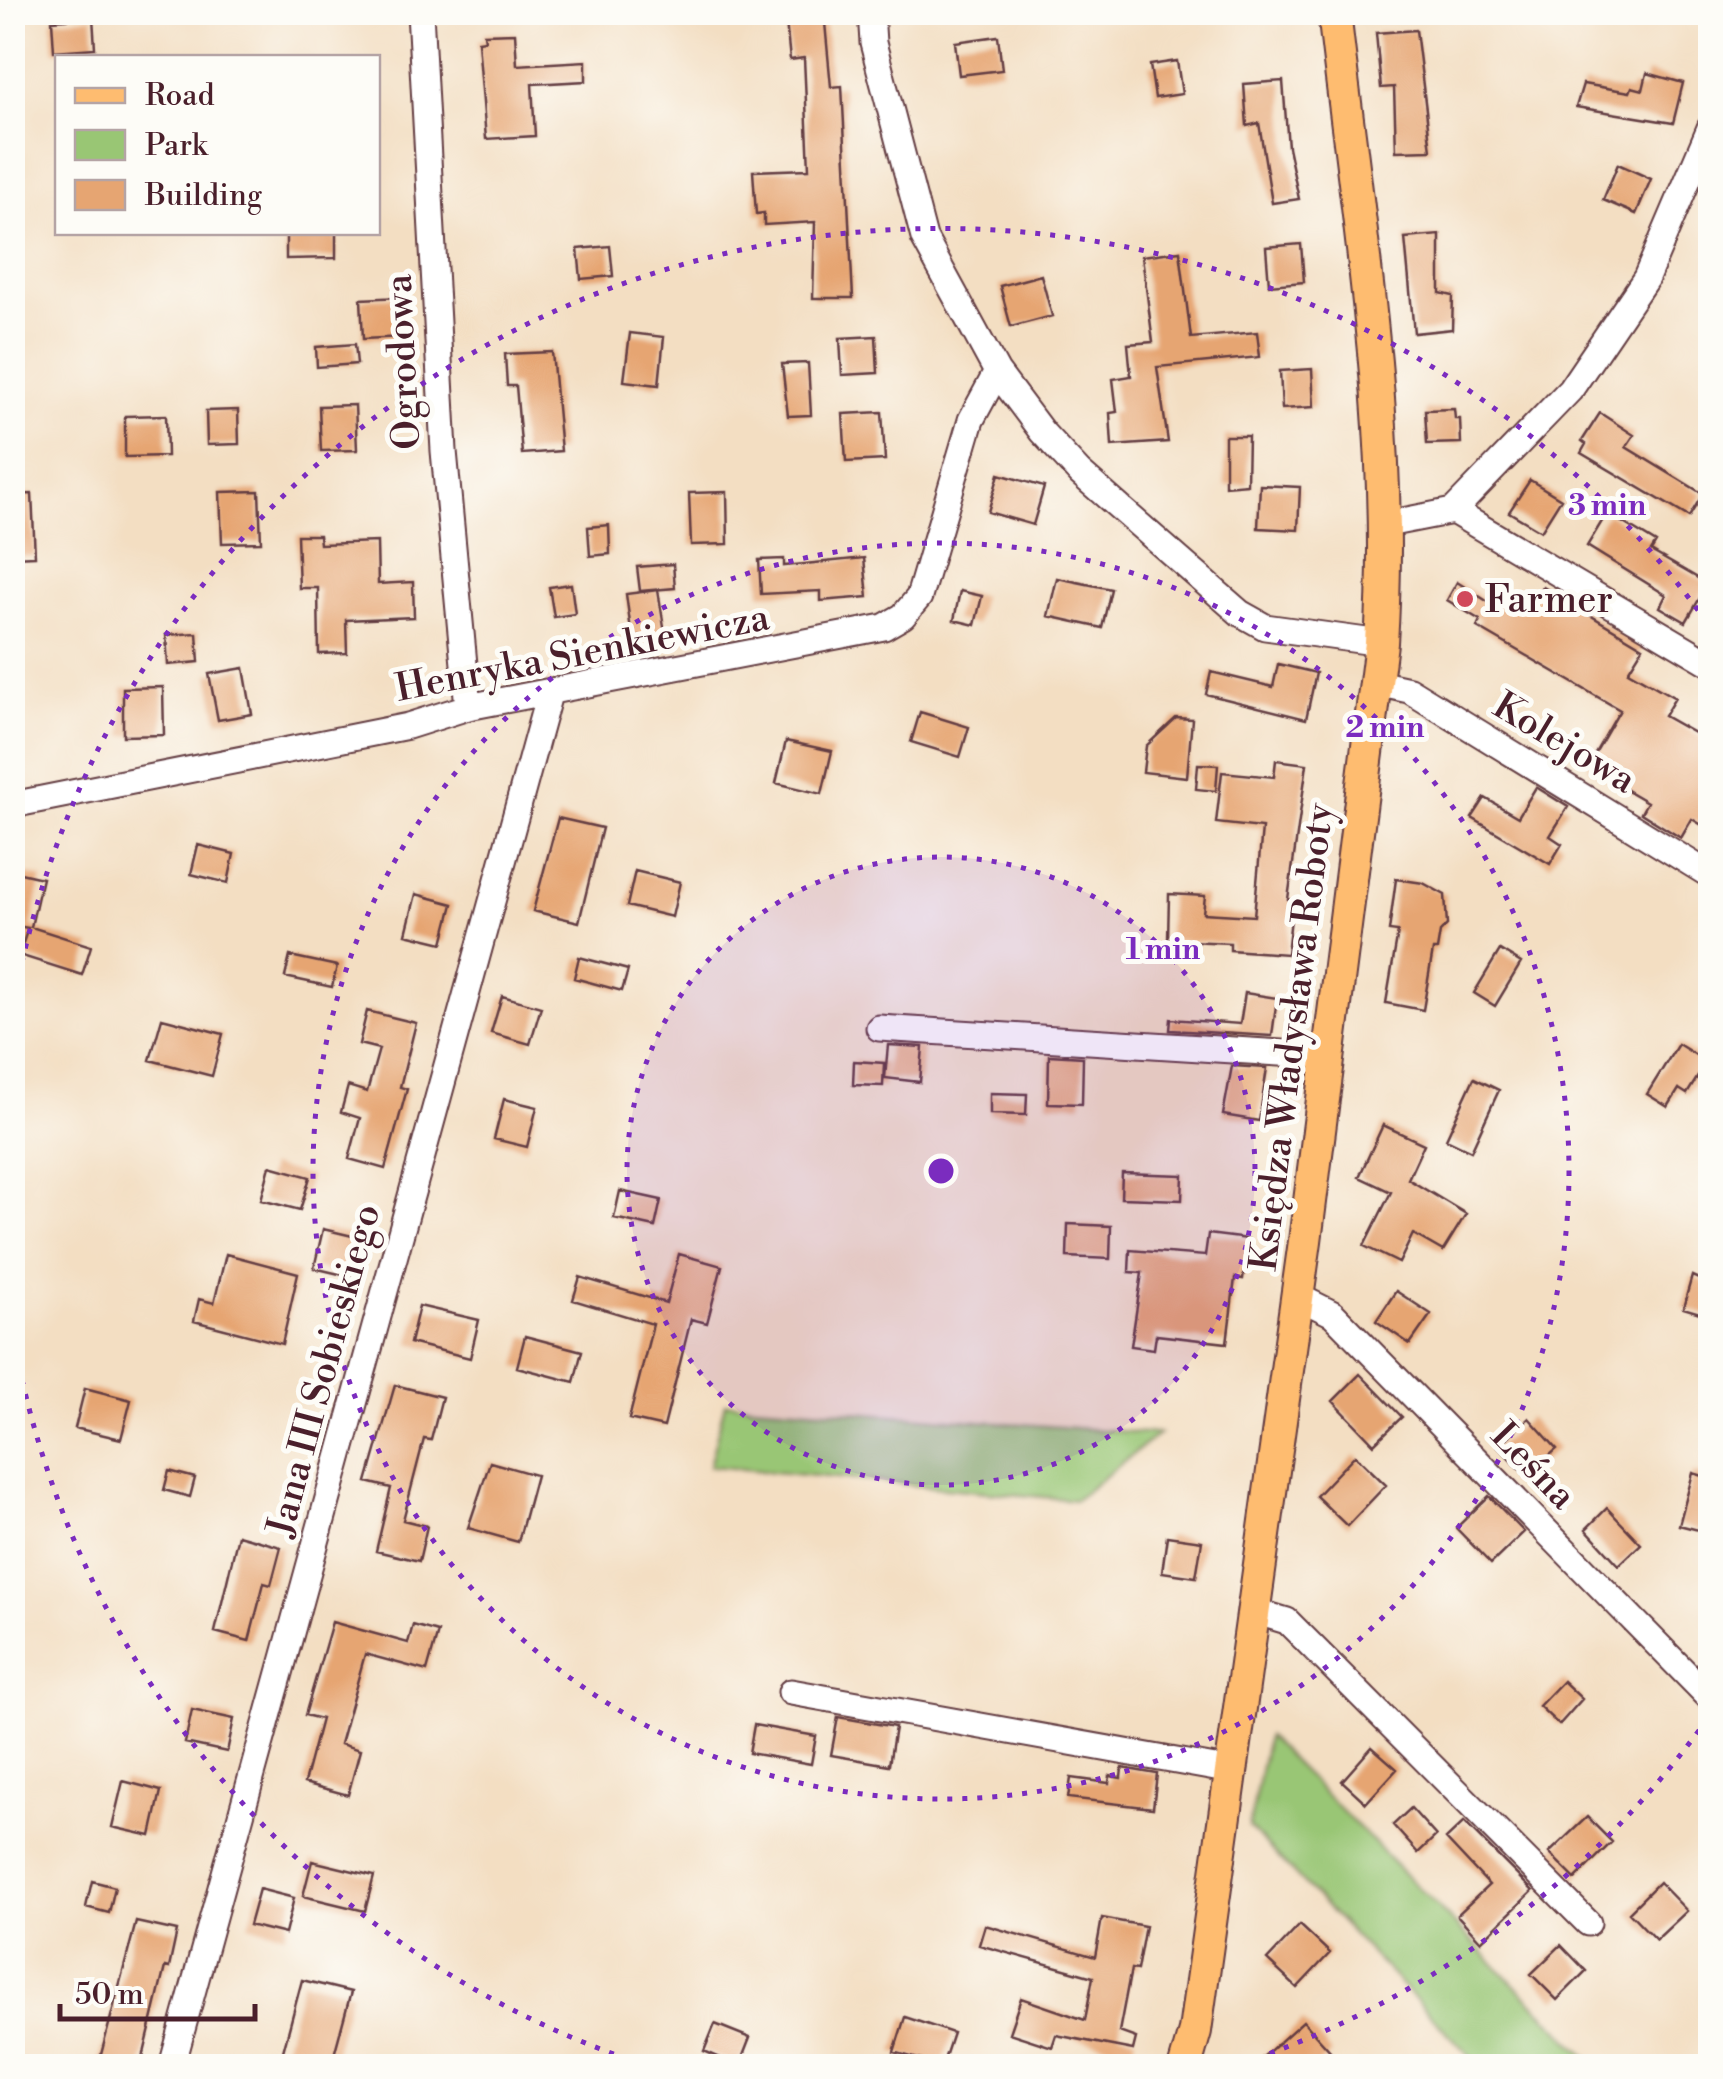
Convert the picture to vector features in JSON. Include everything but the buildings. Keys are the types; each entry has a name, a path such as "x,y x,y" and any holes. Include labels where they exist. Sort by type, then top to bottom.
{"main road":[{"name":"Księdza Władysława Roboty","path":"1185,2066 1196,2031 1232,1771 1330,1056 1381,643 1387,524 1379,410 1334,12"}],"street":[{"name":"Ogrodowa","path":"420,12 444,451 468,708"},
{"path":"870,12 873,42 924,238 997,372 1042,432 1080,473 1240,614 1289,632 1381,643"},
{"path":"1387,524 1453,511 1546,416 1587,367 1646,278 1710,128"},
{"name":"Henryka Sienkiewicza","path":"12,805 408,726 468,708 868,633 903,616 926,581 971,420 997,372"},
{"path":"1453,511 1710,662"},
{"name":"Kolejowa","path":"1377,684 1410,690 1710,874"},
{"name":"Jana III Sobieskiego","path":"172,2066 549,694"},
{"path":"879,1028 1330,1056"},
{"name":"Leśna","path":"1297,1296 1333,1314 1710,1694"},
{"path":"1254,1611 1288,1621 1588,1923"},
{"path":"791,1692 1232,1771"}],"green space":[{"path":"725,1403 1159,1434 1075,1500 709,1466"},
{"path":"1267,1736 1596,2066 1480,2066 1249,1827"}],"place":[{"name":"Farmer","path":"1465,599"}]}
